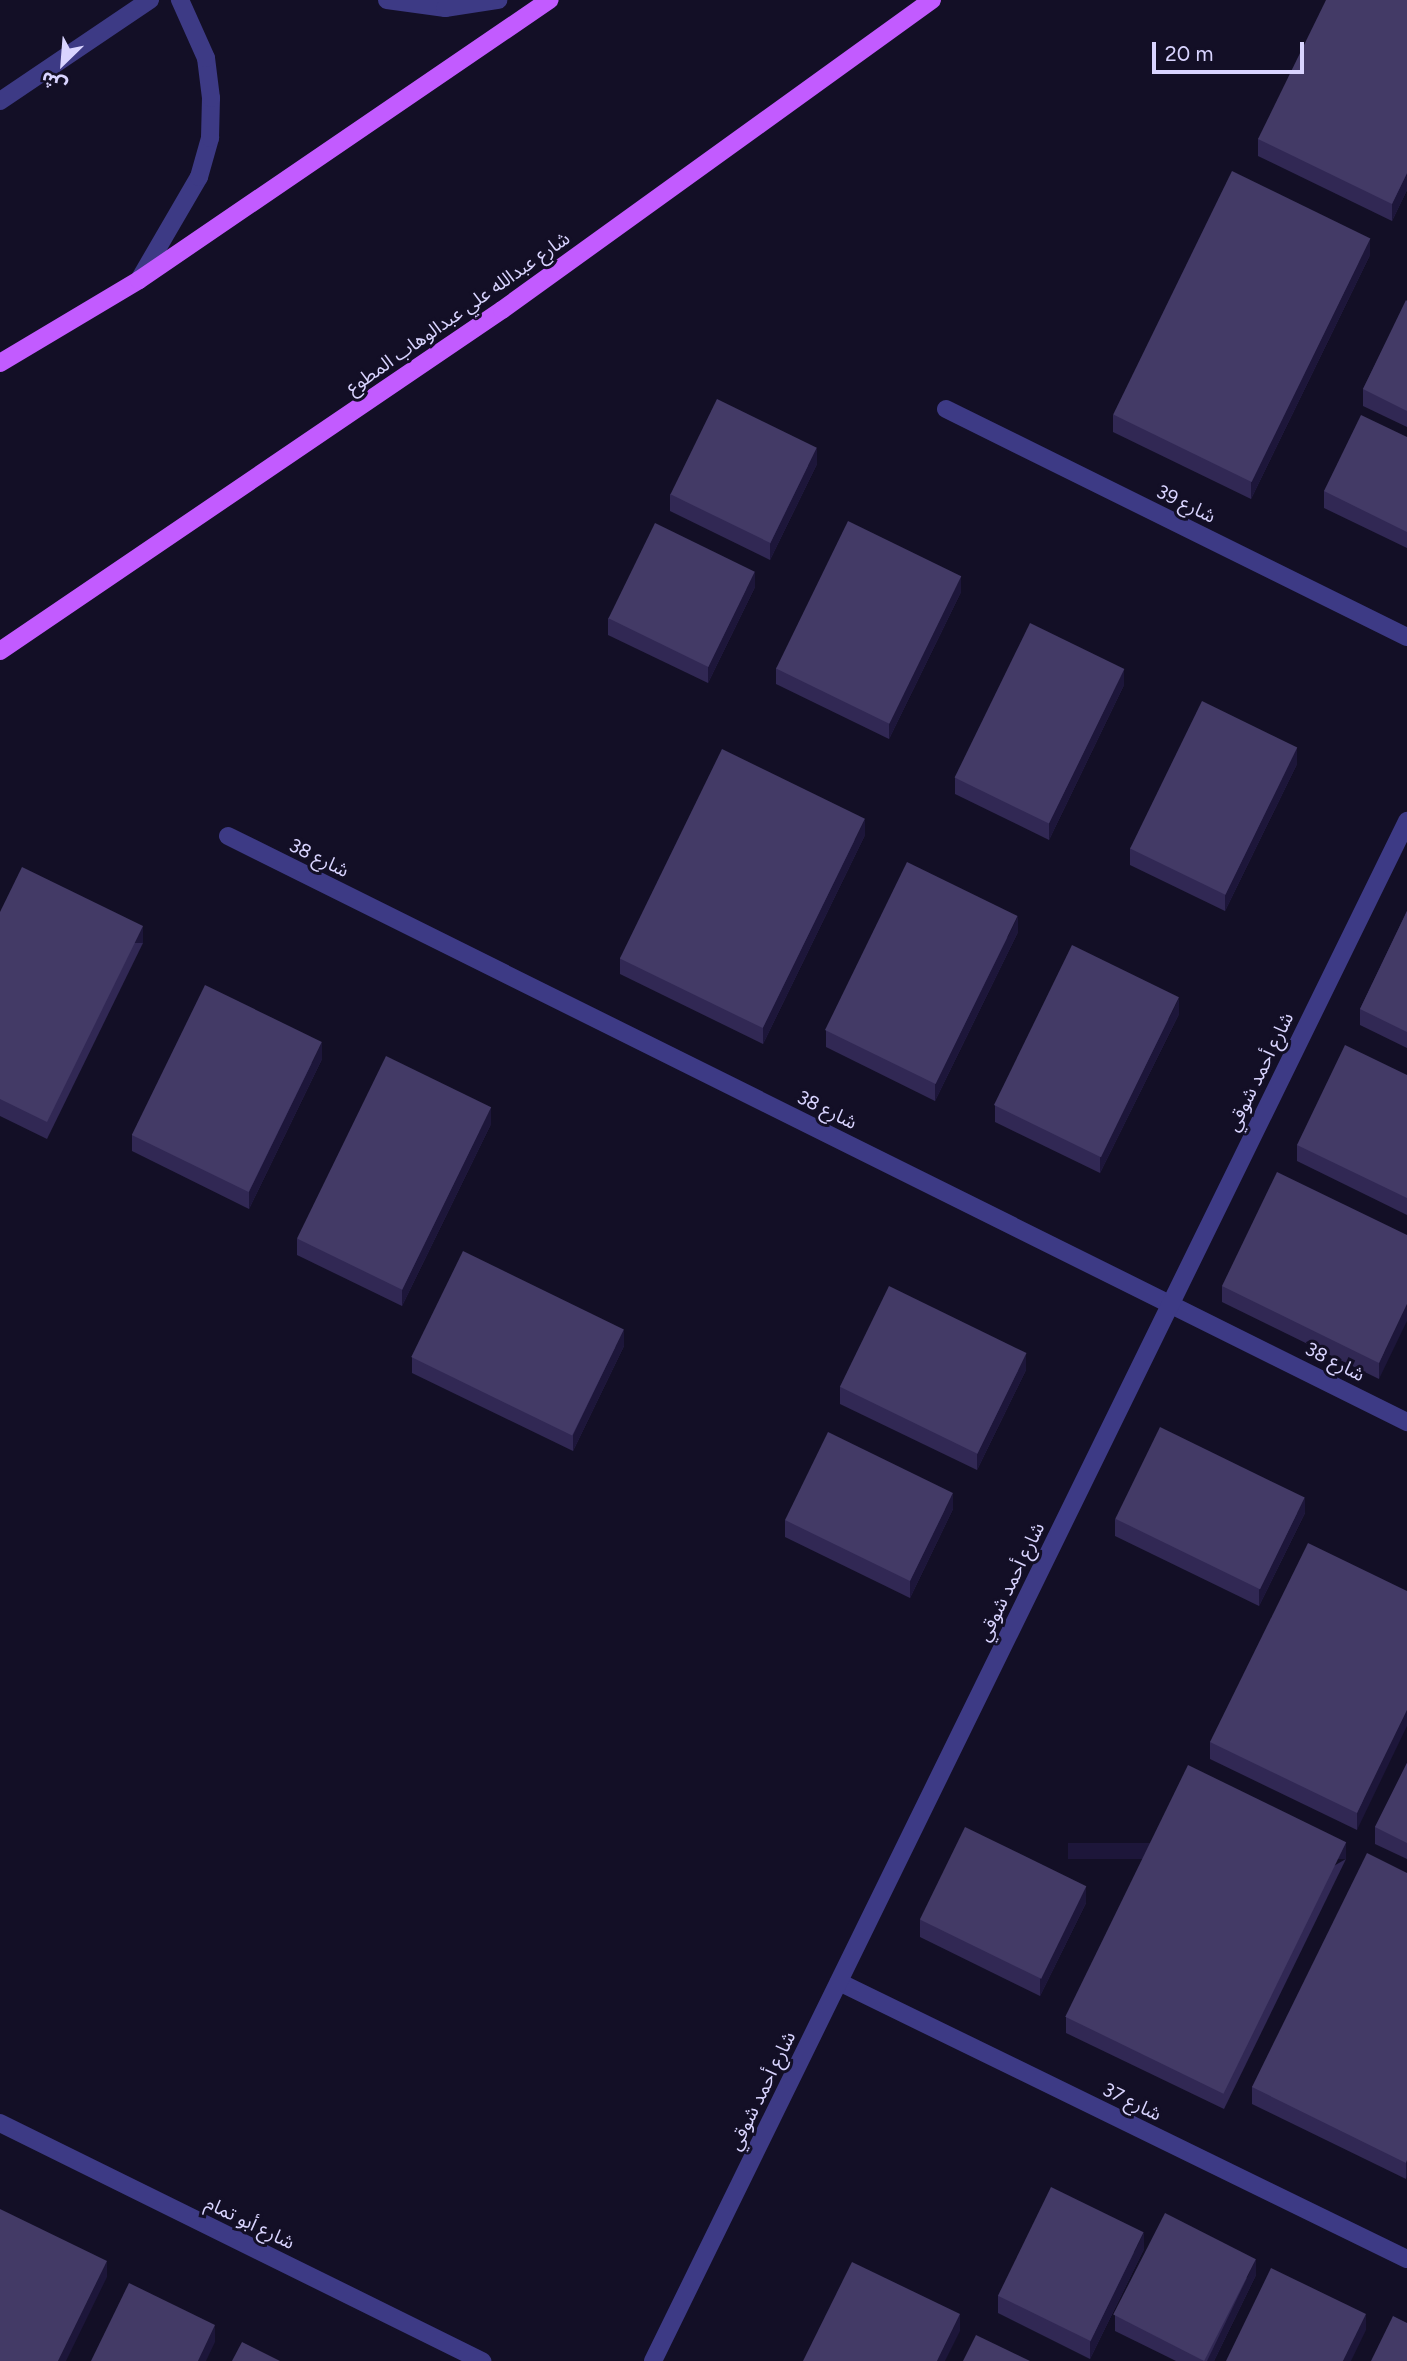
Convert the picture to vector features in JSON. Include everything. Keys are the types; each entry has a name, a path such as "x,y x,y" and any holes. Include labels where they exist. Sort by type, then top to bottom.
{"main road":[{"path":"0,363 139,280 550,0"},
{"name":"شارع عبدالله علي عبدالوهاب المطوع","path":"0,651 502,310 932,0"}],"street":[{"path":"0,101 150,0"},
{"path":"139,280 199,177 210,138 211,98 206,58 180,0"},
{"path":"387,0 445,8 498,0"},
{"name":"شارع 39","path":"946,409 1407,637"},
{"name":"شارع أحمد شوقي","path":"653,2361 1407,821"},
{"name":"شارع 38","path":"228,836 1407,1422"},
{"name":"شارع 37","path":"839,1982 1407,2259"},
{"name":"شارع أبو تمام","path":"0,2123 482,2361"}],"building":[{"path":"1326,0 1407,0 1407,173 1392,204 1258,139"},
{"path":"1232,171 1370,239 1252,482 1113,415"},
{"path":"1407,301 1407,411 1363,389"},
{"path":"717,399 817,448 770,543 671,494"},
{"path":"1361,415 1407,437 1407,532 1324,491"},
{"path":"848,521 961,576 889,724 776,668"},
{"path":"655,523 755,572 708,667 609,618"},
{"path":"1030,623 1124,669 1049,824 955,778"},
{"path":"1202,701 1297,747 1225,895 1130,848"},
{"path":"722,749 865,819 763,1028 620,958"},
{"path":"907,862 1018,916 936,1084 825,1030"},
{"path":"22,867 143,926 47,1122 0,1099 0,912"},
{"path":"1407,911 1407,1032 1360,1009"},
{"path":"1072,945 1179,997 1101,1157 994,1105"},
{"path":"205,985 322,1042 249,1192 132,1135"},
{"path":"1345,1045 1407,1075 1407,1198 1297,1145"},
{"path":"386,1056 491,1107 402,1290 297,1238"},
{"path":"1277,1172 1407,1235 1407,1304 1379,1363 1222,1286"},
{"path":"463,1251 624,1329 572,1436 411,1357"},
{"path":"889,1286 1027,1353 977,1454 840,1387"},
{"path":"1160,1427 1305,1498 1260,1589 1115,1519"},
{"path":"828,1432 953,1493 910,1581 785,1520"},
{"path":"1308,1543 1407,1591 1407,1710 1357,1813 1210,1742"},
{"path":"1407,1763 1407,1843 1375,1827"},
{"path":"1188,1765 1346,1842 1223,2094 1065,2017"},
{"path":"965,1827 1086,1886 1041,1979 920,1920"},
{"path":"1367,1853 1407,1873 1406,2163 1252,2087"},
{"path":"1051,2187 1144,2232 1091,2341 998,2296"},
{"path":"0,2209 107,2261 58,2361 0,2361"},
{"path":"1165,2213 1256,2259 1204,2361 1113,2315"},
{"path":"852,2262 960,2314 937,2361 803,2361"},
{"path":"1271,2268 1366,2314 1343,2361 1226,2361"},
{"path":"129,2283 215,2325 198,2361 91,2361"},
{"path":"1393,2316 1407,2323 1407,2361 1371,2361"},
{"path":"976,2335 1030,2361 963,2361"},
{"path":"242,2342 280,2361 232,2361"}]}
